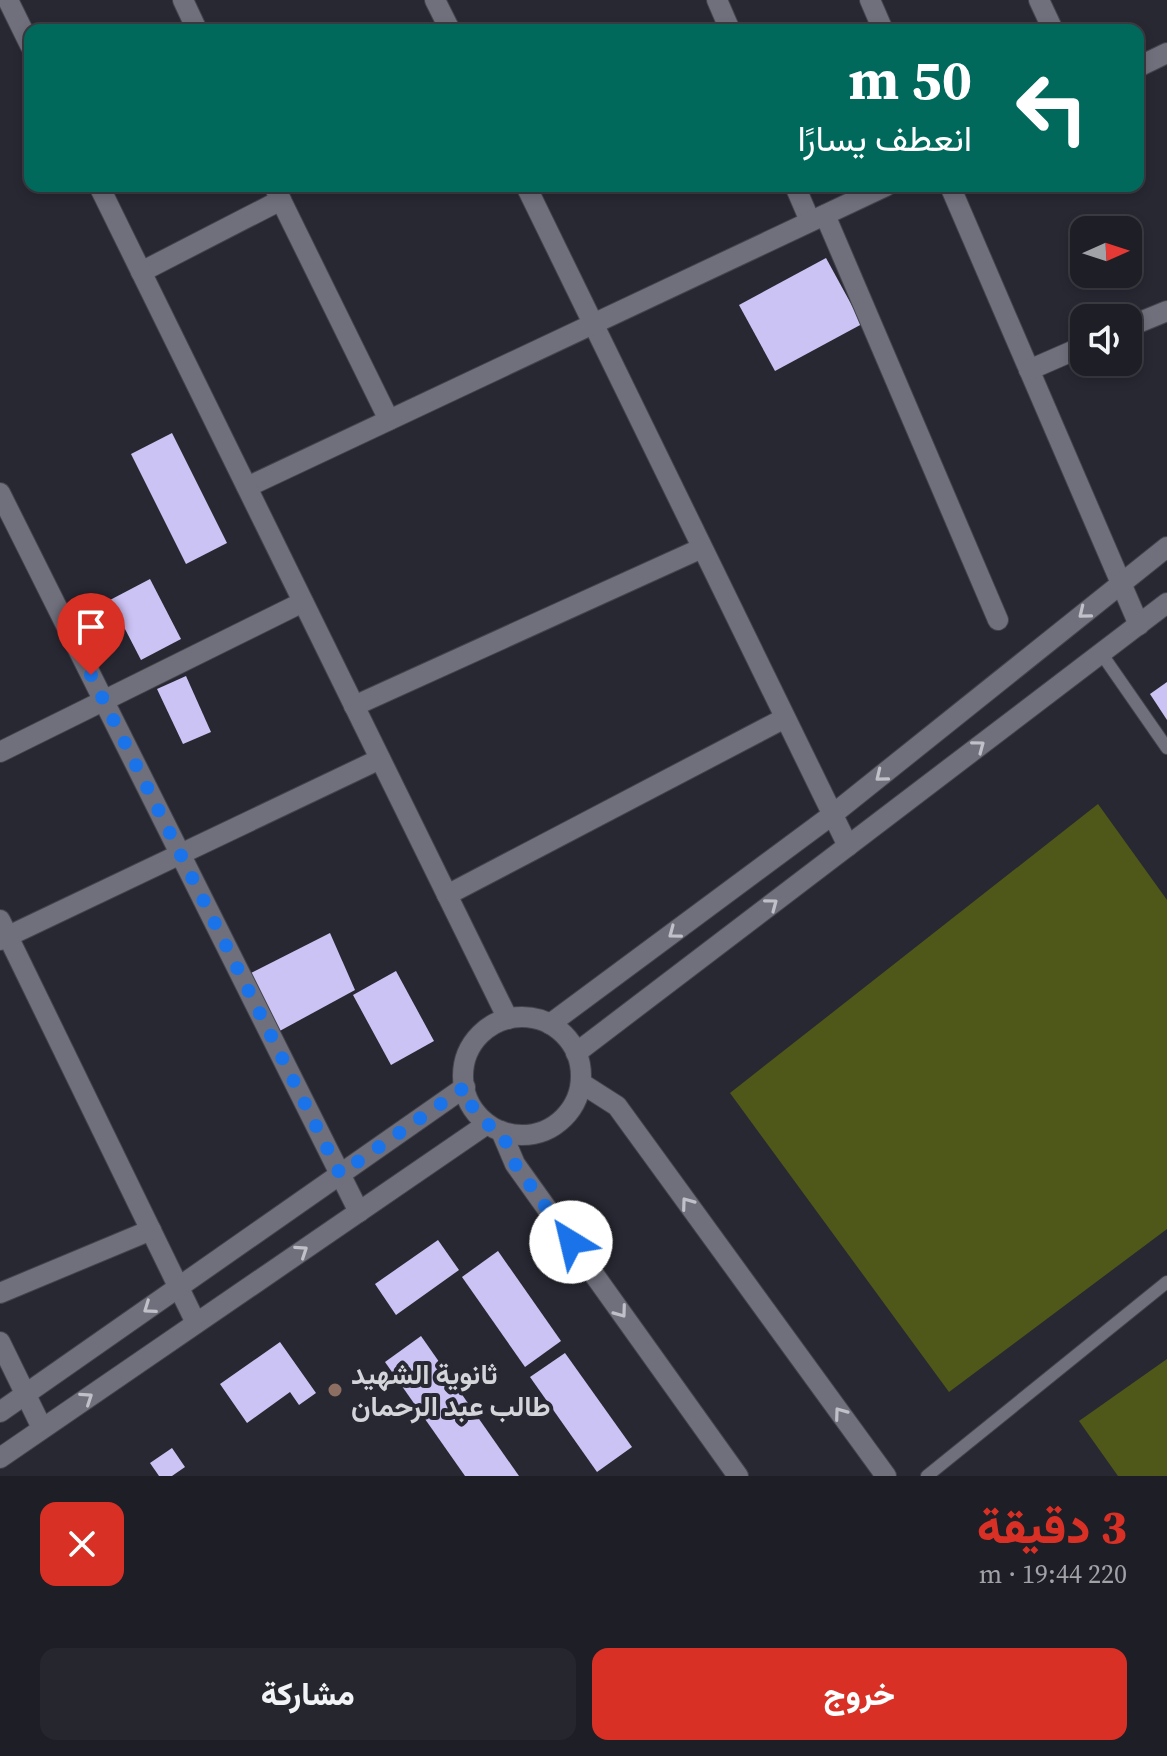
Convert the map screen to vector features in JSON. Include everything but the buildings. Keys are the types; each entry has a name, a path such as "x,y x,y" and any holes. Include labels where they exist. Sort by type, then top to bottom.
{"street":[{"path":"8,0 24,33"},
{"path":"183,0 194,24"},
{"path":"435,0 447,24"},
{"path":"717,0 727,24"},
{"path":"870,0 880,24"},
{"path":"1039,0 1050,24"},
{"path":"1144,64 1167,53"},
{"path":"102,192 508,1019"},
{"path":"529,192 848,846"},
{"path":"799,192 817,218 998,620"},
{"path":"247,487 873,192"},
{"path":"953,192 1139,625"},
{"path":"141,272 278,193 389,420"},
{"path":"1142,321 1167,311"},
{"path":"1029,370 1070,352"},
{"path":"0,493 359,1212"},
{"path":"550,1024 832,815 1167,547"},
{"path":"354,706 702,548"},
{"path":"0,752 303,602"},
{"path":"576,1053 1167,603"},
{"path":"447,895 785,718"},
{"path":"196,1323 3,932 180,854 380,759"},
{"path":"522,1017 550,1024 561,1032 576,1053 581,1068 577,1098 559,1123 545,1131 515,1135 494,1127 476,1113 465,1087 466,1058 473,1044 494,1024 508,1019 522,1017"},
{"path":"581,1083 617,1106 886,1476"},
{"path":"0,1412 465,1087"},
{"path":"0,1458 359,1212 494,1127"},
{"path":"494,1127 515,1164 738,1476"},
{"path":"0,1293 151,1230"},
{"path":"0,1342 42,1428"}],"lane":[{"path":"1101,653 1167,748"},
{"path":"927,1476 1167,1282"}],"green space":[{"path":"1098,804 1167,900 1167,1229 949,1392 730,1093"},
{"path":"1167,1359 1167,1476 1118,1476 1079,1421"}],"place":[{"name":"ثانوية الشهيد طالب عبد الرحمان","path":"335,1390"}],"route":[{"path":"91,675 340,1174 465,1087 476,1113 487,1124 501,1131 515,1164 571,1242"}]}
